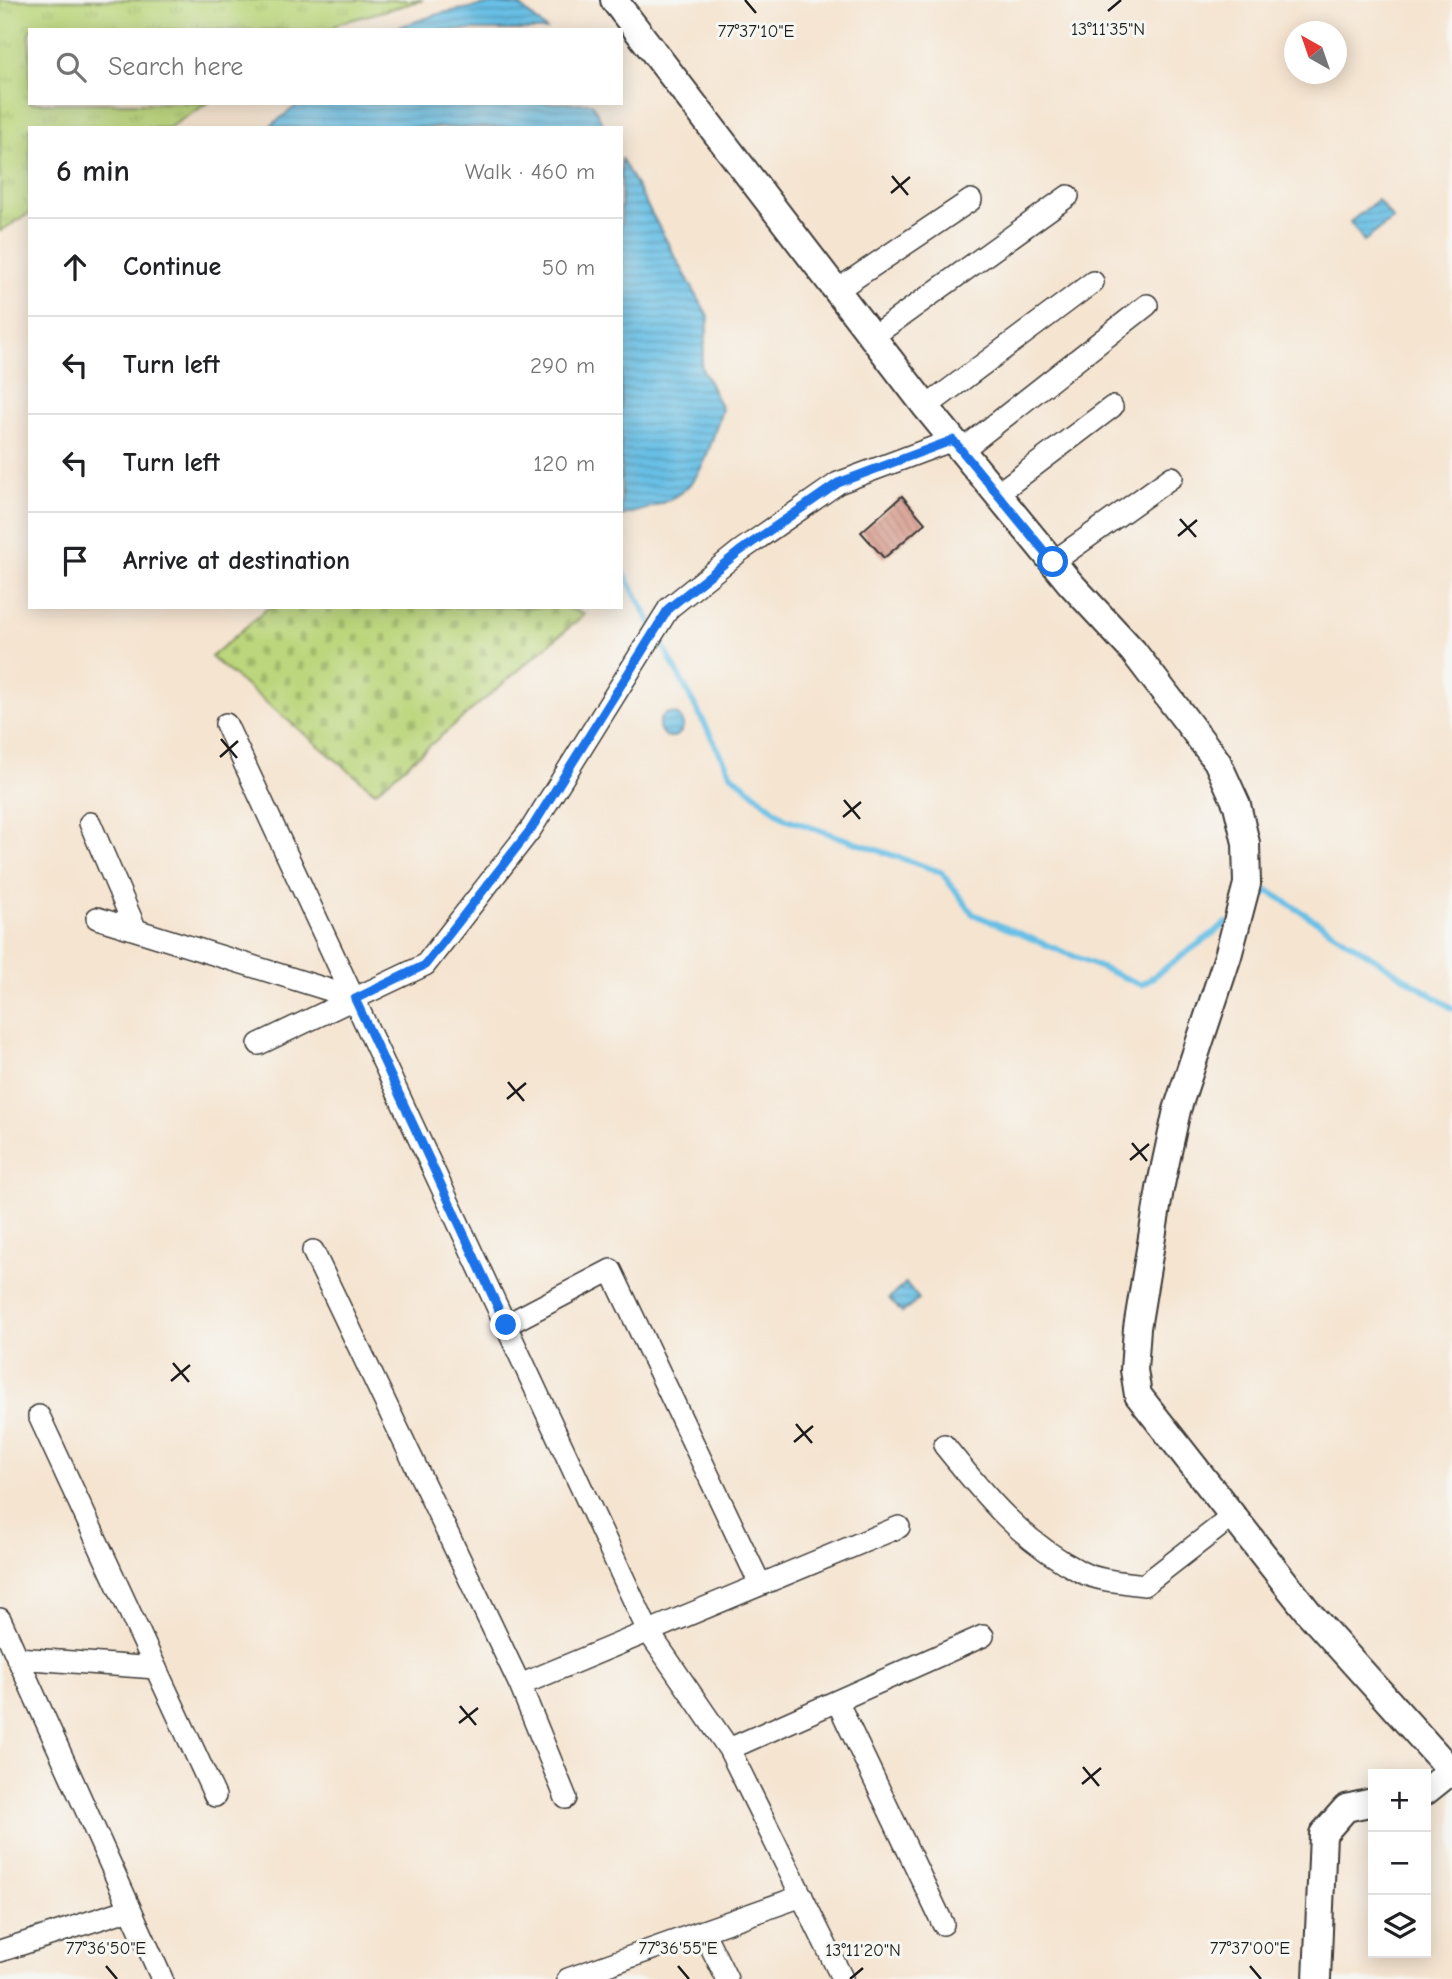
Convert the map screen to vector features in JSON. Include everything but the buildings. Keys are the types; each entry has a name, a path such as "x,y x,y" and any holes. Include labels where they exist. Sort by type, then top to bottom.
{"street":[{"path":"614,0 926,407 1053,562 1133,651 1217,761 1237,805 1246,843 1247,884 1228,956 1177,1110 1160,1189 1137,1328 1134,1370 1138,1395 1150,1414 1309,1613 1451,1771 1431,1790"},
{"path":"872,337 1068,196"},
{"path":"837,290 971,200"},
{"path":"926,407 1093,282"},
{"path":"258,1044 425,965 531,829 669,608 740,551 838,483 957,445 1147,304"},
{"path":"997,494 1112,407"},
{"path":"1053,562 1172,477"},
{"path":"226,724 648,1632 729,1748 842,1978"},
{"path":"90,822 136,930"},
{"path":"97,918 355,999"},
{"path":"313,1251 520,1685 566,1798"},
{"path":"506,1325 611,1270 760,1584"},
{"path":"39,1416 215,1796"},
{"path":"944,1445 994,1507 1016,1528 1082,1572 1112,1581 1144,1585 1233,1516"},
{"path":"520,1685 900,1527"},
{"path":"0,1619 162,1979"},
{"path":"729,1748 983,1636"},
{"path":"17,1658 156,1668"},
{"path":"836,1701 943,1924"},
{"path":"1317,1979 1324,1834 1346,1808 1368,1803"},
{"path":"568,1979 592,1975 802,1896"},
{"path":"0,1951 130,1909"},
{"path":"704,1931 727,1979"}],"green space":[{"path":"0,0 423,0 340,23 331,28 28,28 28,105 205,105 171,126 28,126 28,214 0,231"},
{"path":"267,609 570,609 585,614 375,792 211,657"}],"water":[{"path":"497,3 520,6 545,28 396,28 442,13"},
{"path":"297,105 593,105 604,126 271,126"},
{"path":"623,162 709,318 701,366 722,409 708,453 692,482 666,501 623,515"},
{"path":"1378,200 1393,219 1364,241 1350,222"},
{"path":"671,713 679,717 683,725 679,733 671,737 663,733 659,725 663,717"},
{"path":"906,1283 919,1299 902,1313 889,1298"}],"waterway":[{"path":"623,572 652,625"},
{"path":"657,634 731,774 784,818 941,872 973,914 1142,985 1227,923"},
{"path":"1250,906 1269,891 1452,1008"}],"route":[{"path":"506,1325 355,999 425,965 531,829 669,608 740,551 838,483 953,440 1053,562"}]}
